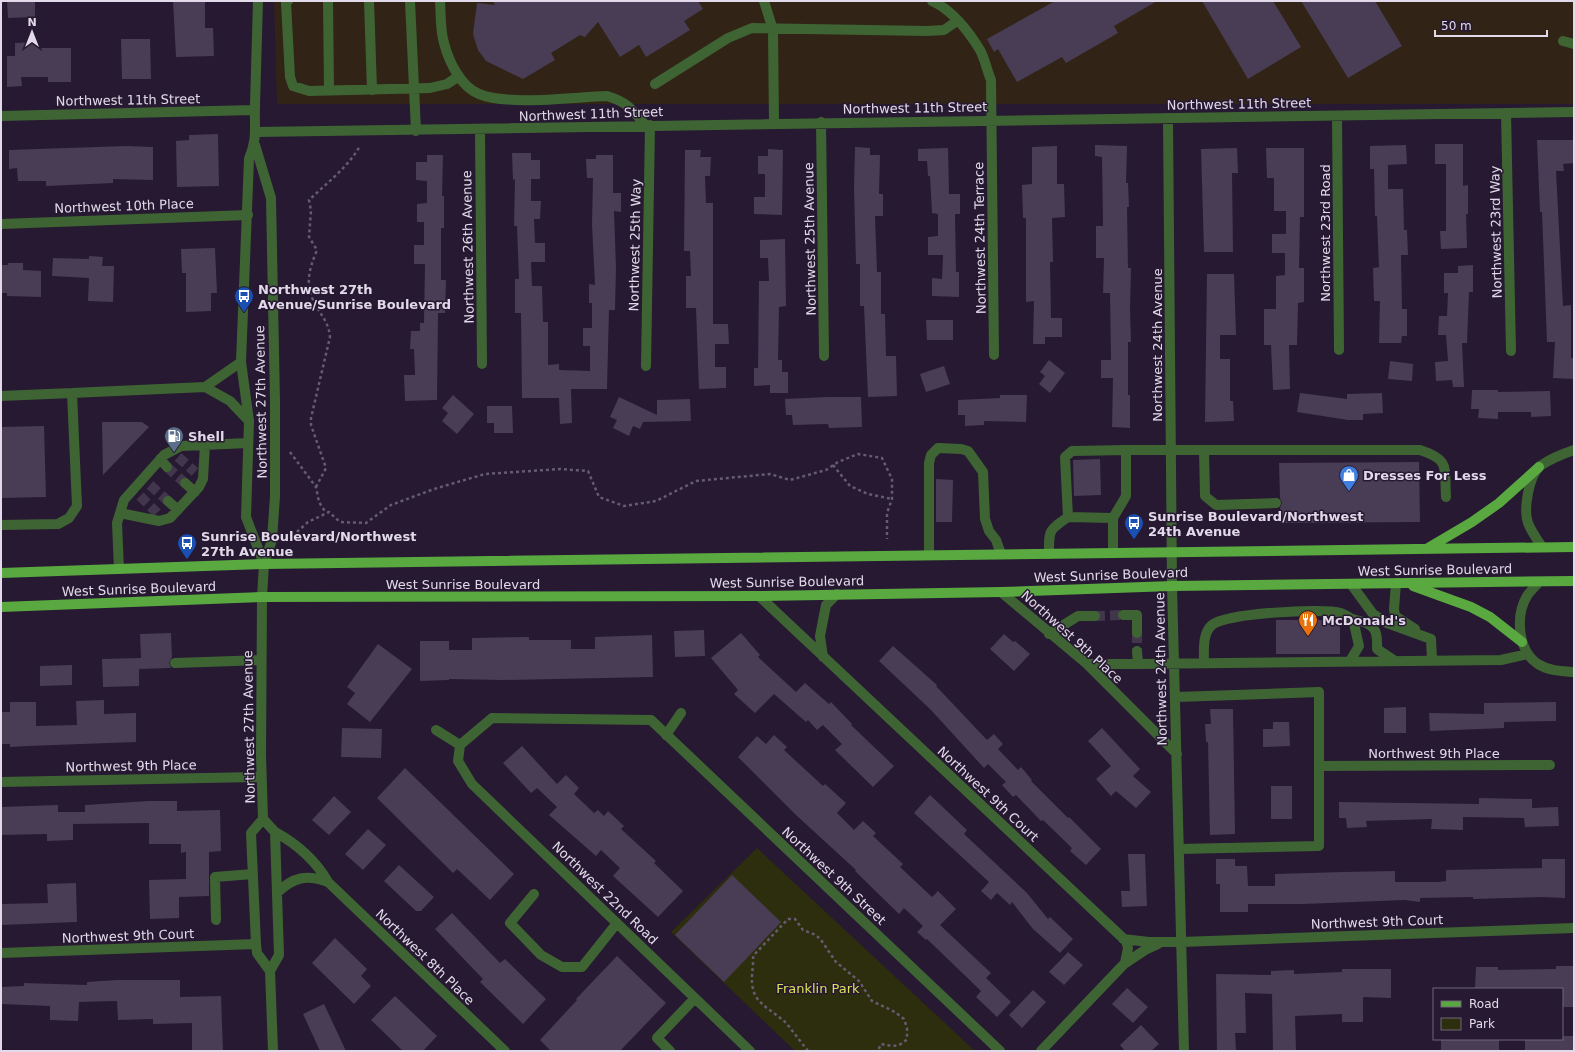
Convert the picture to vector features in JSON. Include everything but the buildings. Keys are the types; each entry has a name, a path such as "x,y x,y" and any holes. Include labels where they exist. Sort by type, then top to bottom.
{"main road":[{"path":"1427,549 1488,511 1539,467"},
{"name":"West Sunrise Boulevard","path":"1,573 264,564 1574,547"},
{"name":"West Sunrise Boulevard","path":"1,607 262,597 759,596 1001,592 1172,586 1574,582"},
{"path":"1407,584 1471,607 1490,617 1522,642"}],"street":[{"name":"Northwest 27th Avenue","path":"258,1 255,110 256,132 255,144 250,159 241,362 249,421 246,517 264,564"},
{"path":"288,1 286,3 290,77 293,86 309,91 414,89 430,88 442,85 459,76"},
{"path":"328,1 329,90"},
{"path":"369,1 372,90"},
{"path":"410,1 416,131"},
{"path":"440,1 444,43 464,84 478,94 499,99 607,96 621,100 647,125"},
{"path":"764,1 773,30 774,123"},
{"name":"Northwest 24th Terrace","path":"932,1 944,8 964,28 980,51 991,80 994,355"},
{"path":"655,84 728,38 752,28 773,30 944,30 956,21"},
{"path":"1563,41 1574,44"},
{"name":"Northwest 11th Street","path":"1,116 255,110"},
{"name":"Northwest 11th Street","path":"256,132 416,131 821,122 1574,112"},
{"name":"Northwest 23rd Way","path":"1506,113 1511,351"},
{"name":"Northwest 23rd Road","path":"1338,116 1339,350"},
{"name":"Northwest 24th Avenue","path":"1168,118 1172,586 1184,1051"},
{"name":"Northwest 25th Avenue","path":"821,122 824,356"},
{"name":"Northwest 25th Way","path":"646,366 647,125"},
{"name":"Northwest 26th Avenue","path":"480,130 482,364"},
{"name":"Northwest 27th Avenue","path":"255,144 271,198 275,496 272,540 264,564 262,597 261,777 263,818 275,832"},
{"name":"Northwest 10th Place","path":"1,224 248,215"},
{"path":"205,387 241,362"},
{"path":"1,396 205,387 230,401 249,421"},
{"path":"1,525 58,524 69,518 77,506 72,393"},
{"path":"119,569 117,523 124,500 136,493 164,463 164,455 175,454 181,446 248,443"},
{"path":"120,512 160,521 161,516 170,518 195,492 203,479 205,444"},
{"path":"929,555 929,463 931,454 938,448 961,449 968,451 982,472 984,519 988,531 996,540 1001,554"},
{"path":"1113,553 1113,518 1126,496 1126,450"},
{"path":"1204,450 1205,496 1216,505 1276,503"},
{"path":"1068,517 1065,457 1072,451 1420,450 1436,455 1444,463 1446,497"},
{"path":"1542,547 1530,526 1526,511 1526,500 1539,467 1557,456 1574,450"},
{"path":"195,472 203,479"},
{"path":"185,483 195,492"},
{"path":"168,501 178,510"},
{"path":"1049,554 1049,535 1052,528 1068,517 1113,518"},
{"path":"1539,582 1527,597 1521,613 1522,642 1528,654 1538,664 1553,670 1574,672"},
{"path":"1351,584 1373,614 1387,623 1431,638"},
{"path":"1396,584 1394,609 1396,616 1431,638"},
{"name":"Northwest 9th Place","path":"1001,592 1049,634 1087,664 1177,754"},
{"path":"823,657 820,636 826,604 837,594"},
{"name":"Northwest 9th Court","path":"759,596 1123,939"},
{"path":"1204,663 1205,638 1211,625 1224,619 1265,613 1332,612 1343,613 1353,619 1366,622 1374,628 1377,636 1377,649 1366,661"},
{"path":"1123,615 1137,615 1137,633"},
{"path":"1049,634 1078,616 1095,616"},
{"path":"1350,661 1358,646 1353,619"},
{"path":"1431,638 1432,660"},
{"path":"1377,649 1395,661"},
{"path":"1137,651 1138,664"},
{"path":"1087,664 1501,660 1528,654"},
{"path":"175,663 261,660"},
{"path":"1176,696 1319,692 1319,846 1179,849"},
{"path":"666,735 682,713"},
{"name":"Northwest 9th Street","path":"460,745 492,718 651,720 1000,1051"},
{"path":"436,730 460,745"},
{"name":"Northwest 22nd Road","path":"460,745 458,760 472,784 750,1051"},
{"name":"Northwest 9th Place","path":"1319,766 1550,766"},
{"name":"Northwest 9th Place","path":"1,782 261,777"},
{"name":"Northwest 27th Avenue","path":"263,818 251,833 256,944 257,953 270,971"},
{"path":"273,1051 270,971 279,955 275,832"},
{"name":"Northwest 8th Place","path":"275,832 291,841 320,868 328,882 505,1051"},
{"path":"216,920 215,877 253,874"},
{"path":"277,893 288,884 299,878 307,877 328,882"},
{"path":"534,894 510,923 541,955 562,967 582,967 617,923"},
{"name":"Northwest 9th Court","path":"1166,942 1574,928"},
{"path":"1123,939 1166,942"},
{"path":"1123,939 1128,948 1125,959"},
{"path":"1041,1051 1125,959 1166,942"},
{"name":"Northwest 9th Court","path":"1,953 256,944"},
{"path":"670,1051 657,1038 695,998"}],"path":[{"path":"316,487 326,468 311,425 311,418 330,337 329,326 314,303 308,282 309,270 317,250 309,237 311,210 309,200 355,156 360,146"},
{"path":"290,452 316,487 319,502 326,513"},
{"path":"288,540 308,522 326,513 329,512 340,522 366,523 391,505 485,474 560,469 588,471 599,497 624,506 656,501 696,481 770,474 790,480 826,470 833,465 858,454 882,458 892,479 892,499 887,513 887,539"},
{"path":"833,465 850,486 868,494 892,499"},
{"path":"808,1051 786,1023 759,1002 753,991 751,975 754,965 753,956 788,919 795,920 803,930 816,935 836,962 858,981 872,1001 895,1012 904,1019 907,1028 907,1039 902,1045 894,1046 881,1044 878,1051"}],"shaded area":[{"path":"274,1 1574,1 1574,104 277,104"}],"green space":[{"name":"Franklin Park","path":"757,848 975,1051 795,1051 671,932"}],"tunnel":[{"path":"178,457 195,472"},
{"path":"167,467 185,483"},
{"path":"150,485 168,501"},
{"path":"140,496 157,513"},
{"path":"1095,616 1123,615"},
{"path":"1137,633 1137,651"}],"place":[{"name":"Northwest 27th Avenue/Sunrise Boulevard","path":"244,313"},
{"name":"Shell","path":"174,453"},
{"name":"Dresses For Less","path":"1349,492"},
{"name":"Sunrise Boulevard/Northwest 24th Avenue","path":"1134,540"},
{"name":"Sunrise Boulevard/Northwest 27th Avenue","path":"187,560"},
{"name":"McDonald's","path":"1308,637"}]}
